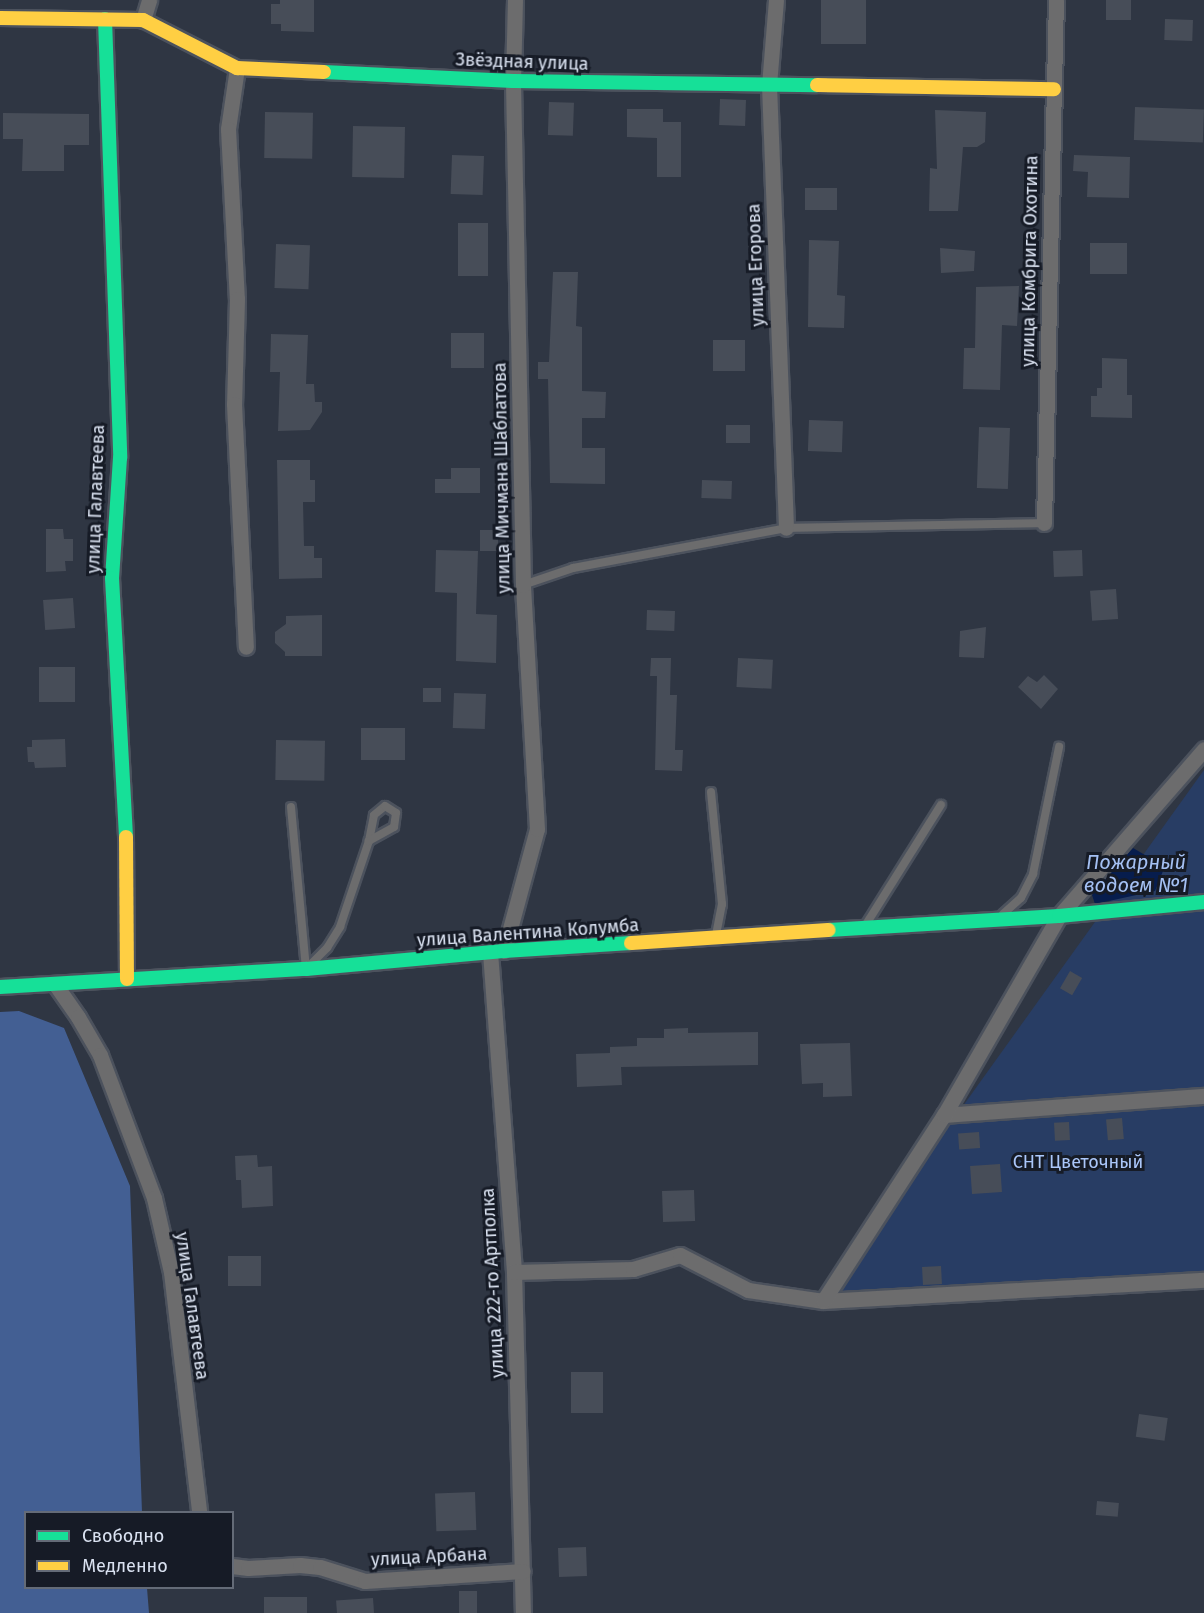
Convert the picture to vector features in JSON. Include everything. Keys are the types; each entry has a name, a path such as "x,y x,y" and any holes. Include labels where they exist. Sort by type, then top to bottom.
{"street":[{"path":"143,20 149,0"},
{"name":"улица Мичмана Шаблатова","path":"497,952 537,829 523,585 513,81 515,0"},
{"name":"улица Егорова","path":"776,0 769,86 786,528"},
{"name":"улица Комбрига Охотина","path":"1044,523 1056,0"},
{"name":"Звёздная улица","path":"0,18 143,20 237,68 513,81 1054,89"},
{"name":"улица Галавтеева","path":"105,19 120,458 112,579 127,860 127,980"},
{"path":"237,68 228,129 237,298 234,404 246,646"},
{"path":"823,1301 944,1115 1059,916 1204,749"},
{"name":"улица Валентина Колумба","path":"0,987 306,969 497,952 995,921 1204,902"},
{"name":"улица 222-го Артполка","path":"497,952 514,1272 523,1613"},
{"name":"улица Галавтеева","path":"55,984 100,1055 154,1198 171,1272 194,1490 199,1511"},
{"path":"944,1115 1204,1096"},
{"path":"514,1272 633,1269 680,1255 748,1290 823,1301 1203,1280 1204,1296"},
{"name":"улица Арбана","path":"234,1566 248,1568 300,1565 320,1567 364,1581 523,1572"}],"lane":[{"path":"523,585 573,568 786,528 1044,523"},
{"path":"995,921 1021,898 1033,874 1059,747"},
{"path":"711,792 722,904 715,939"},
{"path":"863,929 941,805"},
{"path":"306,969 327,948 340,927 369,841 374,815 385,806 396,813 394,827 369,841"},
{"path":"291,807 306,969"}],"green space":[{"name":"СНТ Цветочный","path":"1204,770 1204,1280 823,1301"}],"shaded area":[{"path":"19,1011 64,1028 130,1186 142,1511 24,1511 24,1589 147,1589 149,1613 0,1613 0,1012"}],"water":[{"name":"Пожарный водоем №1","path":"1133,848 1145,855 1157,855 1160,859 1156,864 1163,871 1155,891 1095,904 1091,892"}],"building":[{"path":"280,0 314,0 314,32 281,31 281,24 271,24 271,4 280,4"},
{"path":"821,0 866,0 866,44 821,44"},
{"path":"1106,0 1131,0 1131,20 1106,20"},
{"path":"1165,19 1193,20 1192,41 1164,40"},
{"path":"720,99 746,100 745,126 719,125"},
{"path":"549,102 574,103 573,136 548,135"},
{"path":"1135,107 1204,109 1203,142 1134,140"},
{"path":"627,109 663,109 663,122 681,122 681,177 657,177 657,138 627,137"},
{"path":"935,110 986,112 985,142 977,147 963,147 958,211 929,211 930,168 937,169"},
{"path":"265,112 313,113 312,159 264,158"},
{"path":"3,113 89,114 89,145 64,145 64,171 22,171 23,139 3,139"},
{"path":"353,126 405,127 404,178 352,177"},
{"path":"452,155 484,156 483,195 451,194"},
{"path":"1074,155 1130,157 1129,198 1087,197 1088,172 1073,171"},
{"path":"805,188 837,188 837,210 805,210"},
{"path":"458,223 488,223 488,276 458,276"},
{"path":"809,240 839,241 837,295 845,296 844,328 808,327"},
{"path":"1090,243 1127,243 1127,274 1090,274"},
{"path":"276,244 310,245 308,289 274,288"},
{"path":"940,248 975,251 974,271 941,273"},
{"path":"553,272 578,272 576,326 582,327 582,391 606,392 605,418 582,418 582,448 605,448 605,484 550,483 548,379 538,379 538,362 549,362"},
{"path":"1019,286 1017,326 1002,325 1000,390 963,389 964,348 975,348 976,287"},
{"path":"451,333 484,333 484,368 451,368"},
{"path":"271,334 308,335 306,384 314,384 315,402 322,402 322,412 310,430 278,431 280,372 270,372"},
{"path":"713,340 745,340 745,371 713,371"},
{"path":"1102,358 1127,359 1127,395 1132,395 1132,418 1091,417 1091,396 1097,396 1097,388 1102,388"},
{"path":"809,420 843,421 842,452 808,451"},
{"path":"726,425 750,425 750,443 726,443"},
{"path":"979,427 1010,428 1008,489 977,488"},
{"path":"277,460 310,460 310,480 315,480 315,502 303,502 304,546 314,546 314,558 322,558 322,578 279,579"},
{"path":"451,468 480,468 480,493 435,493 435,479 451,479"},
{"path":"702,480 732,481 731,499 701,498"},
{"path":"46,529 63,529 64,539 73,539 73,561 65,561 66,571 46,572"},
{"path":"480,530 498,530 498,551 480,551"},
{"path":"436,550 478,551 476,614 497,615 496,663 456,661 457,593 435,592"},
{"path":"1082,550 1083,576 1054,577 1053,551"},
{"path":"1116,589 1118,619 1092,621 1090,591"},
{"path":"73,598 75,628 45,630 43,600"},
{"path":"647,610 675,611 674,631 646,630"},
{"path":"322,615 322,656 285,656 285,652 275,643 275,632 286,624 286,616"},
{"path":"986,627 984,658 959,657 960,631"},
{"path":"651,658 671,658 670,695 677,695 675,750 683,750 682,771 655,770 657,676 650,676"},
{"path":"738,658 773,660 771,689 736,687"},
{"path":"39,667 75,667 75,702 39,702"},
{"path":"1044,675 1058,689 1041,709 1018,687 1028,676 1037,682"},
{"path":"423,688 441,688 441,702 423,702"},
{"path":"454,693 486,694 485,729 453,728"},
{"path":"361,728 405,728 405,760 361,760"},
{"path":"65,739 66,767 35,768 34,762 28,762 27,747 32,747 32,740"},
{"path":"276,740 325,741 324,781 275,780"},
{"path":"1070,971 1082,978 1072,995 1060,988"},
{"path":"688,1028 688,1033 758,1032 758,1065 621,1067 622,1085 577,1087 576,1054 610,1053 610,1047 637,1046 637,1038 664,1038 664,1029"},
{"path":"850,1043 852,1096 823,1097 823,1083 802,1084 800,1044"},
{"path":"1122,1118 1124,1139 1108,1140 1106,1119"},
{"path":"1069,1122 1070,1140 1055,1141 1054,1123"},
{"path":"979,1132 980,1148 959,1149 958,1133"},
{"path":"257,1155 258,1167 272,1166 273,1206 242,1208 241,1180 236,1180 235,1156"},
{"path":"1000,1164 1002,1192 972,1194 970,1166"},
{"path":"694,1190 695,1221 663,1222 662,1191"},
{"path":"228,1256 261,1256 261,1286 228,1286"},
{"path":"941,1266 942,1284 923,1285 922,1267"},
{"path":"571,1372 603,1372 603,1413 571,1413"},
{"path":"1139,1414 1168,1418 1165,1441 1136,1437"},
{"path":"475,1492 476,1530 436,1531 435,1493"},
{"path":"1097,1501 1119,1503 1118,1517 1096,1515"},
{"path":"586,1547 587,1576 559,1577 558,1548"},
{"path":"459,1591 477,1591 477,1613 459,1613"},
{"path":"264,1597 307,1597 307,1613 264,1613"},
{"path":"373,1598 374,1613 337,1613 336,1601"}],"traffic: fast":[{"path":"105,19 120,458 112,578 126,837"},
{"path":"324,72 513,81 817,85"},
{"path":"829,930 1059,916 1204,902"},
{"path":"0,987 306,969 504,951 631,943"}],"traffic: slow":[{"path":"0,18 143,20 237,68 324,72"},
{"path":"817,85 1054,89"},
{"path":"126,837 127,979"},
{"path":"631,943 829,930"}]}
